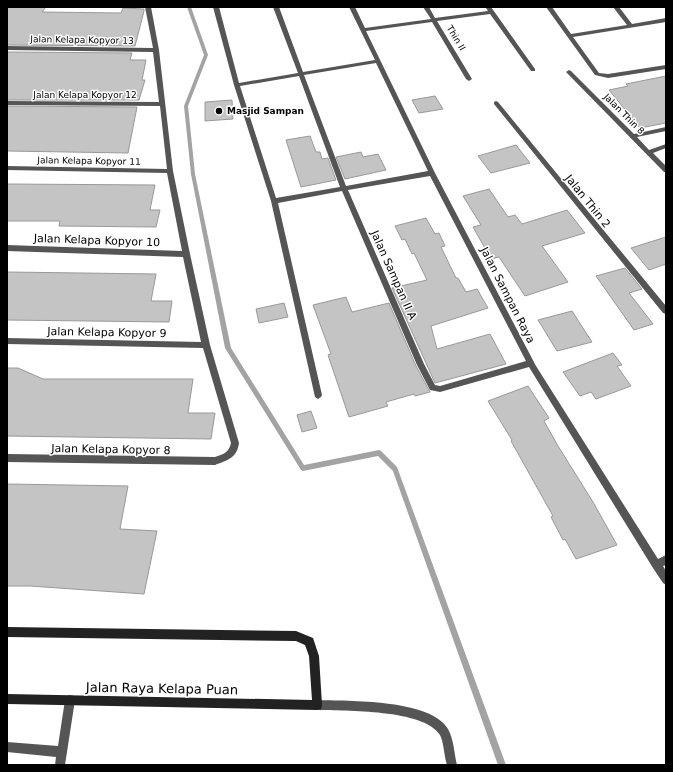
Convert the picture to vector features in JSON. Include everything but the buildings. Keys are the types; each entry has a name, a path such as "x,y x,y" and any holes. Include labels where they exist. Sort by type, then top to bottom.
{"street":[{"path":"148,7 156,50 170,171 206,345"},
{"path":"216,7 238,85 274,201 318,395"},
{"name":"Jalan Sampan II A","path":"276,7 344,188 421,365 433,388 440,389 531,363"},
{"name":"Jalan Sampan Raya","path":"352,7 432,173 531,363 666,580"},
{"name":"Thin II","path":"426,7 469,78"},
{"path":"549,7 597,74 608,76 666,67"},
{"path":"616,7 631,26"},
{"path":"362,30 491,10 532,70"},
{"path":"570,36 666,20"},
{"name":"Jalan Kelapa Kopyor 13","path":"7,48 156,50"},
{"path":"238,85 378,61"},
{"name":"Jalan Thin 8","path":"569,72 666,170"},
{"name":"Jalan Kelapa Kopyor 12","path":"7,103 163,104"},
{"name":"Jalan Thin 2","path":"496,103 666,311"},
{"path":"633,136 666,129"},
{"path":"649,152 666,146"},
{"name":"Jalan Kelapa Kopyor 11","path":"7,168 170,171"},
{"path":"274,201 432,173"},
{"name":"Jalan Kelapa Kopyor 10","path":"7,248 186,254"},
{"name":"Jalan Kelapa Kopyor 9","path":"7,341 206,345"},
{"name":"Jalan Kelapa Kopyor 8","path":"7,458 156,461 215,460 230,455 234,449 235,443 206,345"},
{"path":"656,565 666,560"},
{"path":"7,632 296,636 309,642 314,656 317,705 395,708 427,719 437,724 444,732 452,765"},
{"name":"Jalan Raya Kelapa Puan","path":"7,699 317,705"},
{"path":"60,765 70,700"},
{"path":"7,747 61,752"}],"waterway":[{"path":"189,7 206,55 186,106 193,174 228,348 303,468 379,453 395,469 502,765"}],"place":[{"name":"Masjid Sampan","path":"219,111"}]}
